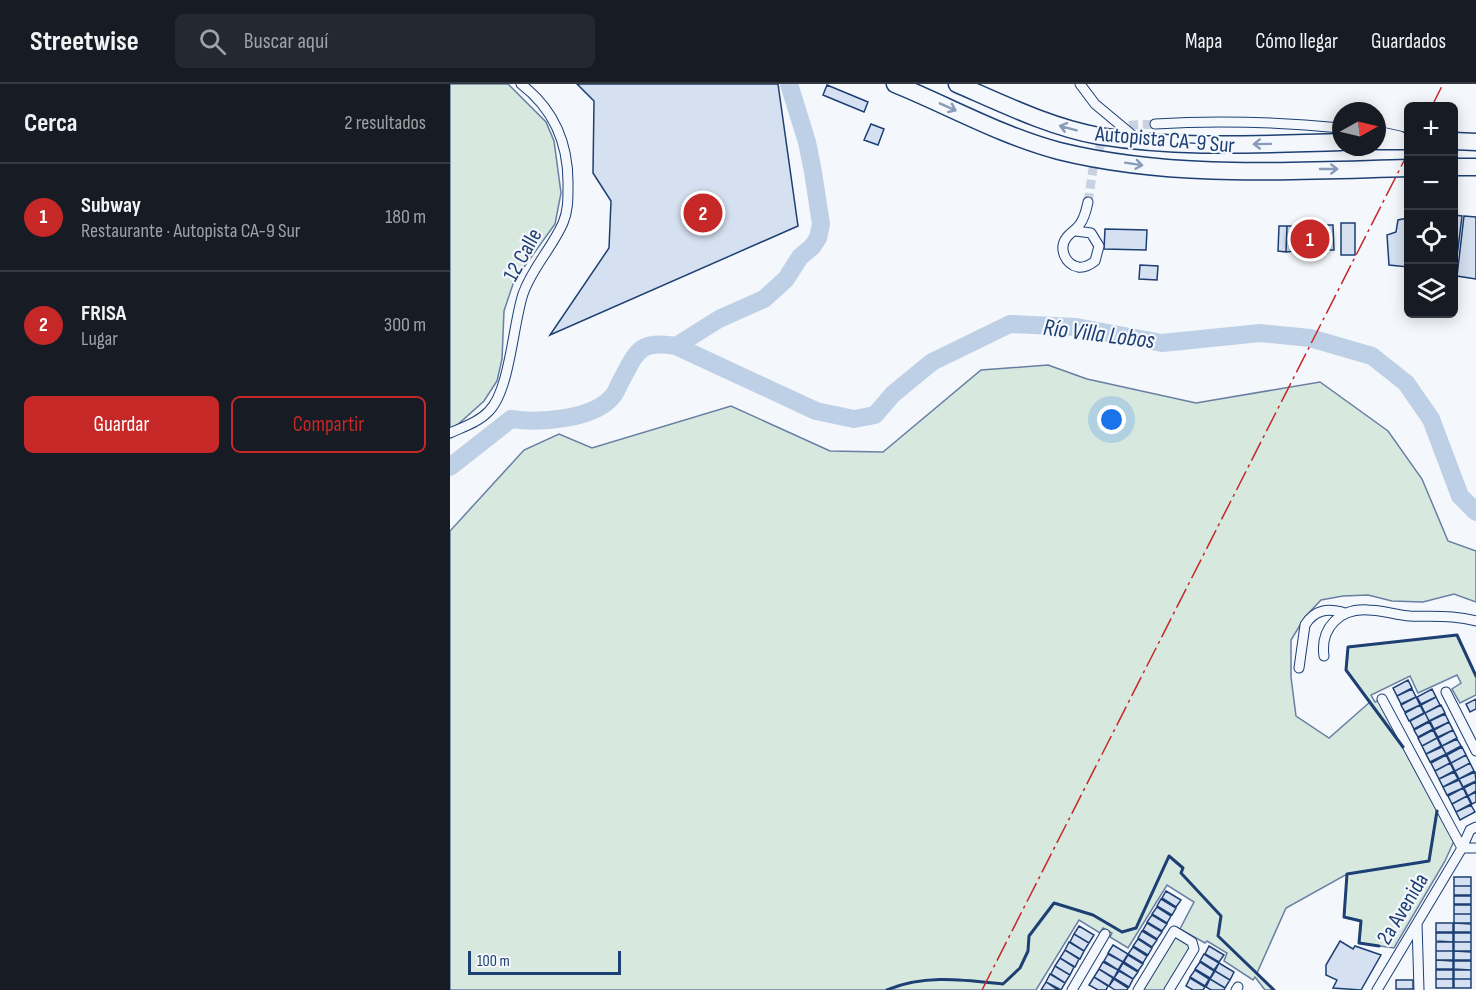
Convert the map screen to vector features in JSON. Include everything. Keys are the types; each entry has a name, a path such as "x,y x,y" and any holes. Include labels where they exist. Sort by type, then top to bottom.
{"highway":[{"name":"Autopista CA-9 Sur","path":"895,84 1023,139 1057,150 1099,159 1143,166 1224,170 1404,168"},
{"name":"Autopista CA-9 Sur","path":"957,84 1054,124 1097,135 1183,144 1332,142"},
{"path":"1386,141 1404,140"},
{"path":"1458,141 1476,142"},
{"path":"1458,167 1476,167"}],"street":[{"name":"12 Calle","path":"450,433 482,418 496,402 503,387 524,290 567,212 568,178 565,144 541,103 521,84"},
{"path":"1080,84 1095,104 1139,141"},
{"path":"1155,124 1282,122 1332,127"},
{"path":"1386,134 1404,139"},
{"path":"1076,231 1091,233 1100,246 1095,261 1086,266 1071,264 1064,256 1063,246 1067,236 1076,231 1086,214 1088,202"},
{"path":"1299,668 1305,625 1308,619 1325,610 1345,613 1369,610 1411,616 1446,615 1476,621"},
{"path":"1324,656 1324,639 1328,628 1334,620 1345,613"},
{"path":"1446,692 1476,751"},
{"path":"1382,699 1462,848 1476,848"},
{"path":"1473,829 1476,842"},
{"name":"2a Avenida","path":"1377,990 1473,829"},
{"path":"1417,923 1419,990"},
{"path":"1138,990 1174,931 1192,942 1194,949 1169,990"},
{"path":"1072,990 1105,934"}],"shaded area":[{"path":"450,84 508,84 546,122 554,141 561,193 555,224 514,281 504,311 502,359 497,381 484,401 450,429"},
{"path":"1048,365 1087,379 1196,403 1320,382 1388,431 1422,479 1448,541 1476,551 1476,602 1454,594 1423,602 1392,601 1368,595 1321,600 1305,617 1291,640 1291,677 1296,716 1329,738 1370,702 1346,670 1348,647 1457,635 1476,676 1476,695 1460,703 1452,689 1461,683 1457,675 1418,693 1410,676 1371,695 1375,702 1384,698 1454,841 1445,861 1394,948 1359,943 1361,921 1344,917 1347,874 1286,908 1257,973 1274,990 1265,990 1255,977 1253,980 1224,961 1227,953 1180,929 1194,902 1167,885 1128,948 1110,937 1112,933 1103,928 1100,933 1079,920 1036,990 450,990 450,531 524,450 559,434 592,448 731,406 830,451 883,452 981,370"},
{"path":"1174,931 1194,949 1169,990 1138,990"}],"building":[{"path":"577,84 778,84 798,226 550,335 609,248 611,201 593,173 594,101"},
{"path":"827,85 868,102 864,112 823,95"},
{"path":"871,124 884,129 878,145 864,140"},
{"path":"1458,216 1462,216 1458,249"},
{"path":"1464,216 1476,217 1476,279 1458,276"},
{"path":"1404,219 1404,267 1389,265 1387,235 1396,232 1398,220"},
{"path":"1341,223 1355,223 1355,255 1341,255"},
{"path":"1320,225 1333,225 1334,250 1320,250"},
{"path":"1279,226 1287,226 1286,252 1278,251"},
{"path":"1287,226 1296,226 1295,251 1286,252"},
{"path":"1296,226 1305,227 1305,251 1295,251"},
{"path":"1305,227 1315,227 1315,251 1305,251"},
{"path":"1105,229 1147,230 1146,250 1104,249"},
{"path":"1140,265 1158,266 1157,280 1139,279"},
{"path":"1408,680 1412,688 1397,696 1393,688"},
{"path":"1412,689 1416,697 1401,704 1397,696"},
{"path":"1432,689 1436,697 1421,704 1417,697"},
{"path":"1416,697 1420,705 1405,712 1401,705"},
{"path":"1436,697 1440,705 1425,713 1421,705"},
{"path":"1476,699 1476,709 1470,712 1466,704"},
{"path":"1420,705 1424,713 1409,721 1405,713"},
{"path":"1441,705 1445,713 1429,721 1425,713"},
{"path":"1425,713 1429,721 1414,729 1410,721"},
{"path":"1445,714 1449,722 1434,729 1430,721"},
{"path":"1429,722 1433,729 1418,737 1414,730"},
{"path":"1449,722 1453,730 1438,737 1434,730"},
{"path":"1433,730 1437,738 1422,746 1418,738"},
{"path":"1453,730 1457,738 1442,746 1438,738"},
{"path":"1437,738 1441,746 1426,754 1422,746"},
{"path":"1457,739 1461,746 1446,754 1442,746"},
{"path":"1442,747 1446,754 1430,762 1426,754"},
{"path":"1462,747 1466,755 1451,763 1447,755"},
{"path":"1446,755 1450,763 1435,771 1431,763"},
{"path":"1466,755 1470,763 1455,771 1451,763"},
{"path":"1450,763 1454,771 1439,779 1435,771"},
{"path":"1470,763 1474,771 1459,779 1455,771"},
{"path":"1454,772 1458,779 1443,787 1439,779"},
{"path":"1475,772 1476,781 1463,787 1459,779"},
{"path":"1459,780 1463,788 1447,795 1443,787"},
{"path":"1476,782 1476,791 1468,796 1464,788"},
{"path":"1463,788 1467,796 1452,804 1448,796"},
{"path":"1476,792 1476,802 1472,804 1468,796"},
{"path":"1467,796 1471,804 1456,812 1452,804"},
{"path":"1471,805 1475,812 1460,820 1456,812"},
{"path":"1454,877 1471,877 1471,886 1454,886"},
{"path":"1454,886 1471,886 1471,895 1454,895"},
{"path":"1166,891 1181,900 1176,907 1162,898"},
{"path":"1454,896 1471,896 1471,904 1454,904"},
{"path":"1161,899 1176,908 1172,915 1157,906"},
{"path":"1454,905 1471,905 1471,914 1454,914"},
{"path":"1157,907 1171,916 1167,923 1152,914"},
{"path":"1454,914 1471,914 1471,923 1454,923"},
{"path":"1152,915 1167,924 1162,931 1147,922"},
{"path":"1147,923 1162,932 1157,939 1143,930"},
{"path":"1436,923 1453,923 1453,932 1436,932"},
{"path":"1454,923 1471,924 1471,932 1454,932"},
{"path":"1079,926 1094,935 1089,943 1074,934"},
{"path":"1142,931 1157,940 1152,947 1138,938"},
{"path":"1436,933 1453,933 1453,942 1436,941"},
{"path":"1454,933 1471,933 1471,942 1454,942"},
{"path":"1074,934 1089,943 1084,951 1070,942"},
{"path":"1138,939 1152,948 1148,955 1133,946"},
{"path":"1340,941 1353,949 1355,946 1381,955 1361,990 1333,988 1337,980 1326,975 1326,965"},
{"path":"1069,942 1084,951 1080,959 1065,950"},
{"path":"1436,942 1453,942 1453,951 1436,951"},
{"path":"1454,942 1471,942 1471,951 1454,951"},
{"path":"1113,945 1128,954 1123,962 1108,953"},
{"path":"1209,946 1224,955 1219,962 1205,954"},
{"path":"1133,947 1147,956 1143,963 1128,954"},
{"path":"1065,950 1079,959 1075,967 1060,958"},
{"path":"1436,951 1453,951 1453,960 1436,960"},
{"path":"1454,951 1471,952 1471,960 1454,960"},
{"path":"1108,954 1123,962 1118,970 1104,961"},
{"path":"1204,954 1219,963 1214,970 1200,961"},
{"path":"1128,955 1143,964 1138,971 1124,962"},
{"path":"1060,958 1074,967 1070,975 1055,966"},
{"path":"1436,960 1453,961 1453,969 1436,969"},
{"path":"1454,961 1471,961 1471,970 1454,969"},
{"path":"1103,962 1118,970 1114,978 1099,969"},
{"path":"1200,962 1214,971 1210,978 1195,969"},
{"path":"1123,963 1138,972 1133,979 1119,970"},
{"path":"1219,963 1234,972 1230,980 1215,971"},
{"path":"1055,966 1070,975 1065,983 1051,974"},
{"path":"1099,969 1113,978 1109,986 1094,977"},
{"path":"1195,970 1209,979 1205,986 1190,977"},
{"path":"1436,970 1453,970 1453,979 1436,979"},
{"path":"1454,970 1471,970 1471,979 1454,979"},
{"path":"1119,971 1133,979 1129,987 1114,978"},
{"path":"1215,971 1230,980 1225,988 1210,979"},
{"path":"1050,974 1065,983 1061,990 1046,982"},
{"path":"1094,977 1108,986 1106,990 1098,990 1089,985"},
{"path":"1190,978 1205,987 1203,990 1193,990 1186,986"},
{"path":"1114,979 1128,988 1127,990 1115,990 1109,986"},
{"path":"1210,979 1225,988 1224,990 1211,990 1206,987"},
{"path":"1436,979 1453,979 1453,988 1436,988"},
{"path":"1454,979 1471,979 1471,988 1454,988"},
{"path":"1396,980 1413,980 1413,989 1396,989"},
{"path":"1046,982 1058,990 1041,990"}],"waterway":[{"path":"676,346 719,319 764,299 786,279 800,257 812,247 818,238 821,224 813,172 807,142 789,84"},
{"name":"Río Villa Lobos","path":"450,467 511,419 564,418 592,411 603,405 615,394 636,355 641,350 654,345 676,346 816,411 854,419 875,415 893,394 932,362 1010,324 1076,327 1162,343 1260,333 1310,338 1372,356 1406,383 1431,419 1460,496 1476,512"}],"tunnel":[{"path":"1088,202 1093,169 1099,148 1105,139 1122,127 1155,124"}],"wall":[{"path":"1403,747 1346,670 1348,647 1457,635 1476,676"},
{"path":"1379,946 1359,943 1361,921 1344,917 1347,874 1429,861 1437,811"},
{"path":"887,990 930,980 1003,984 1020,968 1028,951 1029,936 1054,903 1093,915 1122,932 1136,928 1169,856 1183,868 1181,873 1221,916 1218,936 1274,990"}],"power":[{"path":"1434,102 1443,84"},
{"path":"982,990 1406,156"}],"place":[{"name":"FRISA","path":"703,213"},
{"name":"Subway","path":"1310,239"}]}
